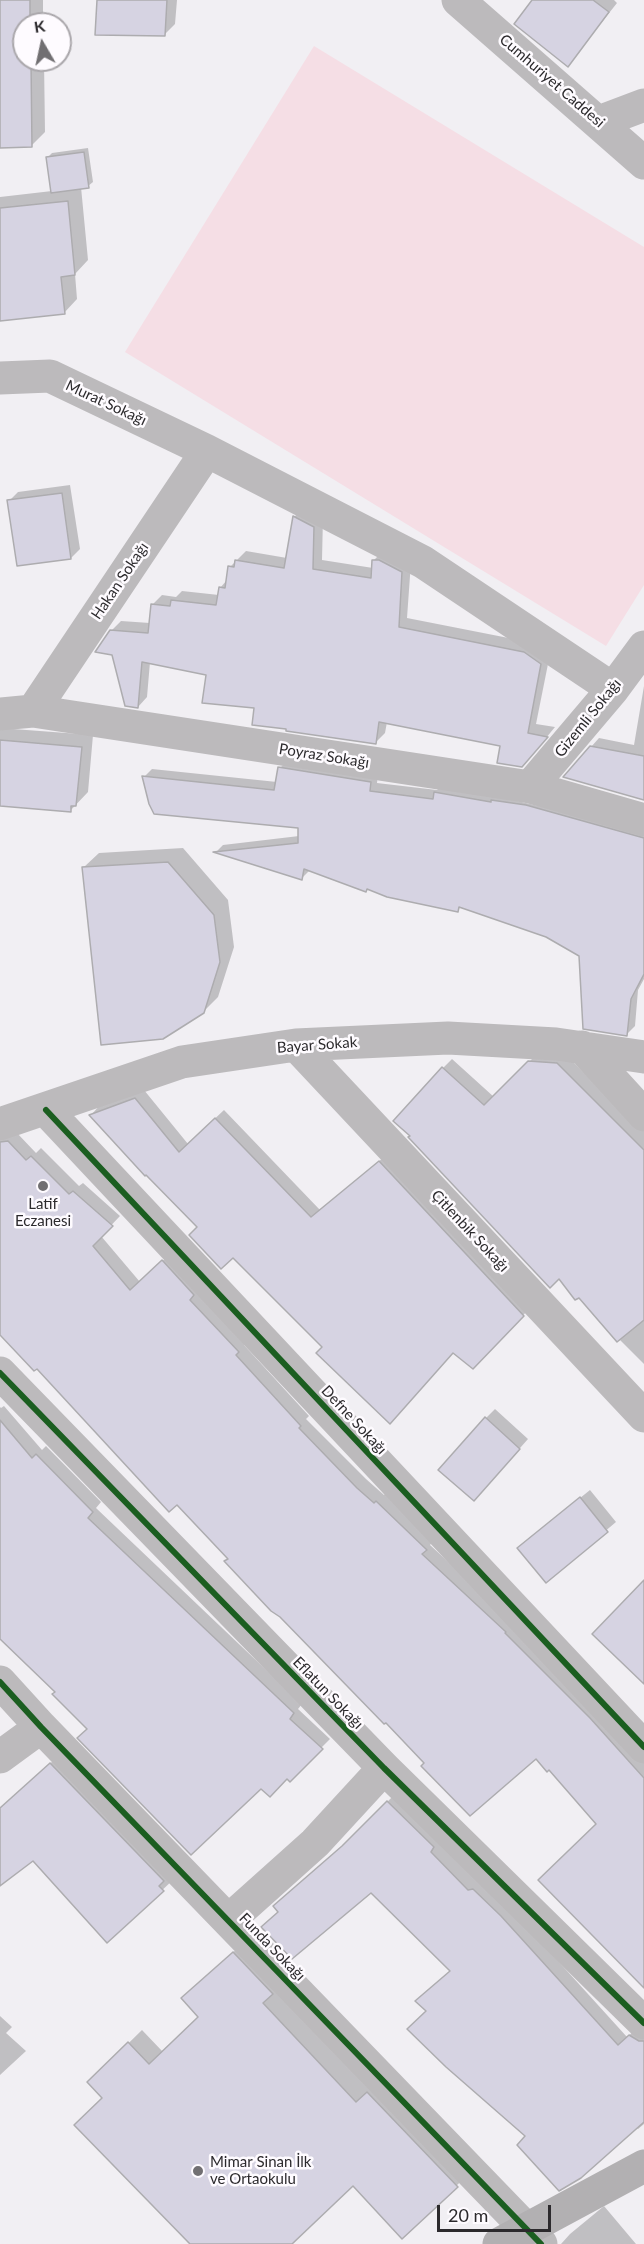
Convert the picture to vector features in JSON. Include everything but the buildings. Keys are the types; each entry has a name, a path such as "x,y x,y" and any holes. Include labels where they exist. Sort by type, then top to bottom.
{"main road":[{"path":"499,2244 534,2236 644,2166"}],"street":[{"name":"Cumhuriyet Caddesi","path":"458,0 644,163"},
{"path":"599,123 644,105"},
{"name":"Murat Sokağı","path":"0,378 50,376 207,451 423,562 613,689"},
{"name":"Hakan Sokağı","path":"33,711 207,451"},
{"name":"Gizemli Sokağı","path":"530,788 613,689 644,647"},
{"name":"Poyraz Sokağı","path":"0,714 33,711 530,788 644,820"},
{"name":"Bayar Sokak","path":"0,1124 182,1062 296,1045 448,1038 582,1047 644,1057"},
{"name":"Çitlenbik Sokağı","path":"296,1045 644,1416"},
{"path":"582,1047 644,1115"},
{"name":"Defne Sokağı","path":"46,1110 644,1747"},
{"name":"Eflatun Sokağı","path":"0,1373 384,1768 644,2023"},
{"name":"Funda Sokağı","path":"0,1682 534,2236"},
{"path":"0,1757 41,1727"},
{"path":"229,1920 315,1843 384,1768"}],"shaded area":[{"path":"314,46 644,247 644,585 606,646 125,352"}],"cycle path":[{"path":"46,1110 644,1747"},
{"path":"0,1373 384,1768 644,2023"},
{"path":"0,1682 541,2244"}],"place":[{"name":"Latif Eczanesi","path":"43,1186"},
{"name":"Mimar Sinan İlk ve Ortaokulu","path":"198,2171"}]}
